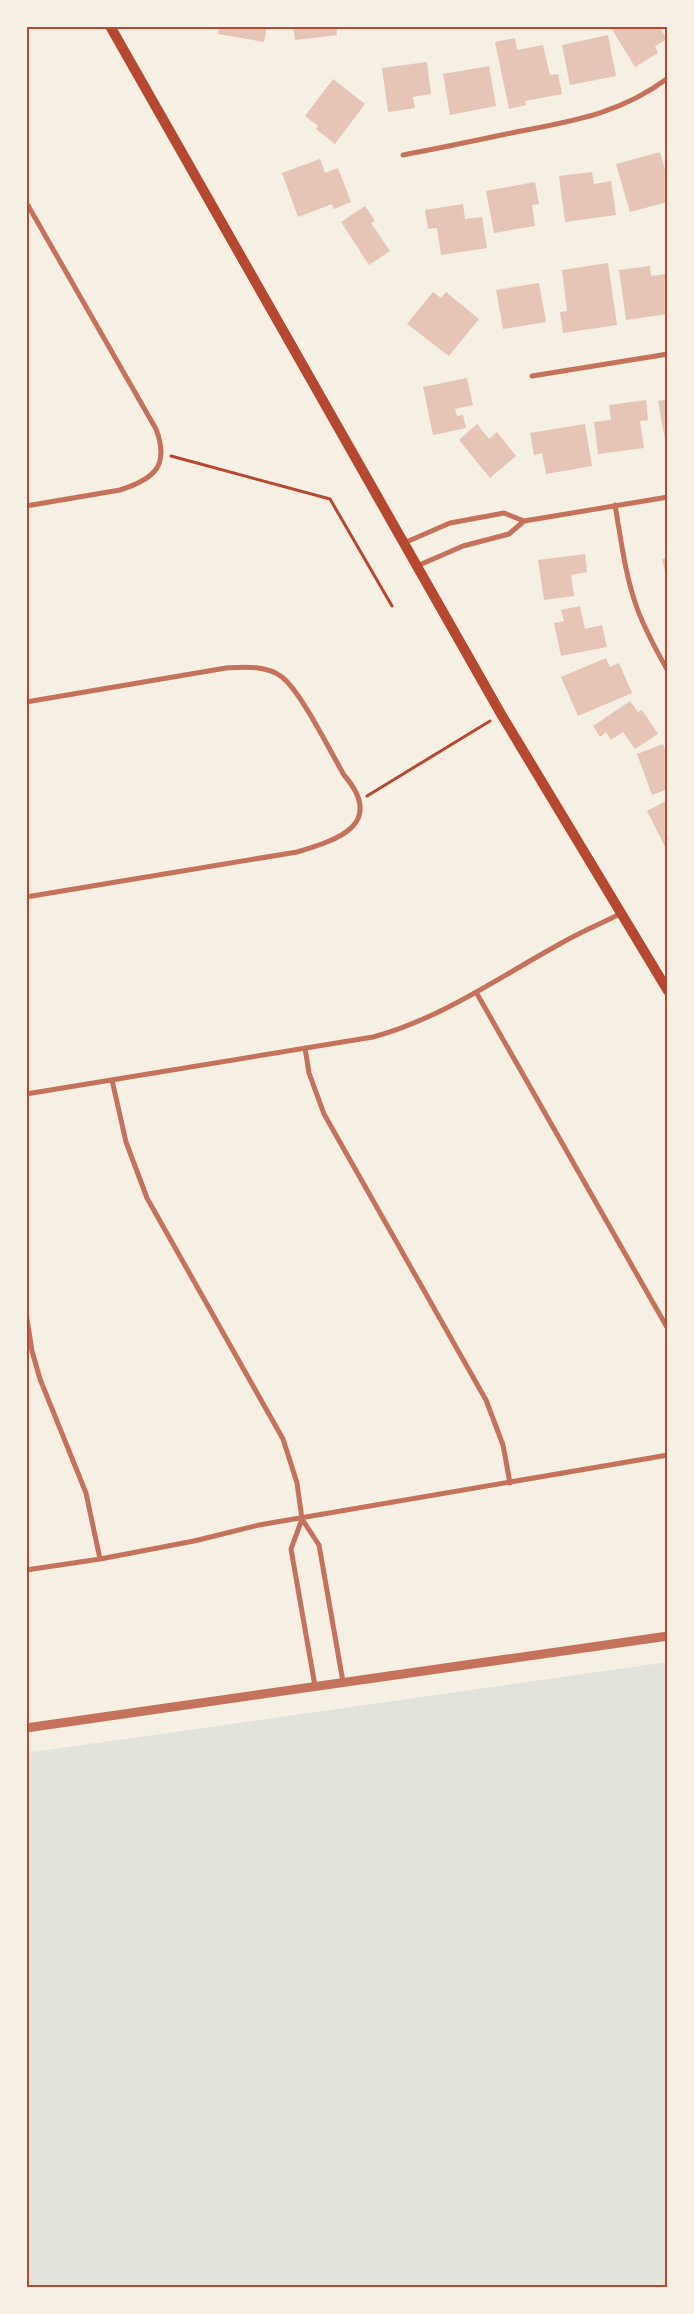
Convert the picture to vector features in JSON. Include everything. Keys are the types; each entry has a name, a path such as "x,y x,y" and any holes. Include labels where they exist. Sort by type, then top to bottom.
{"main road":[{"path":"110,26 500,714 668,991"}],"street":[{"path":"404,155 610,111 648,92 668,78"},
{"path":"26,202 156,428 161,453 158,467 152,475 120,490 26,506"},
{"path":"532,376 668,354"},
{"path":"416,566 463,546 509,534 524,521 668,497"},
{"path":"616,505 627,574 636,606 649,637 668,671"},
{"path":"403,543 450,524 504,513 524,521"},
{"path":"26,702 226,668 248,667 266,670 281,676 300,700 344,775 352,784 359,801 360,816 354,826 336,840 297,852 26,896"},
{"path":"26,1094 305,1048 395,1031 423,1020 560,944 620,914"},
{"path":"476,992 668,1329"},
{"path":"305,1048 308,1073 324,1114 486,1400 503,1445 510,1483"},
{"path":"112,1080 126,1142 146,1198 284,1439 297,1483 302,1519 319,1545 343,1682"},
{"path":"26,1314 32,1351 40,1379 86,1493 100,1559"},
{"path":"26,1570 100,1559 194,1541 236,1529 668,1455"},
{"path":"302,1519 291,1549 315,1686"},
{"path":"26,1728 668,1636"}],"path":[{"path":"161,453 330,499 392,606"},
{"path":"359,801 500,714"}],"shaded area":[{"path":"668,1662 668,2288 26,2288 26,1753"}],"building":[{"path":"219,26 267,26 264,42 218,34"},
{"path":"293,26 336,26 337,35 295,40"},
{"path":"610,26 659,26 667,39 655,46 658,53 635,67"},
{"path":"608,35 616,76 570,85 562,45"},
{"path":"515,38 517,50 543,45 550,75 558,74 562,94 525,101 526,105 509,109 495,42"},
{"path":"427,62 431,94 413,97 415,108 388,112 382,68"},
{"path":"489,66 496,106 450,115 443,74"},
{"path":"333,79 365,104 335,144 316,129 318,126 305,116"},
{"path":"660,152 668,180 668,202 630,212 616,164"},
{"path":"320,159 325,173 338,168 351,202 334,209 332,204 298,217 282,173"},
{"path":"592,172 594,184 611,181 616,215 565,222 559,176"},
{"path":"535,182 539,204 532,205 535,226 494,233 486,191"},
{"path":"463,204 465,219 482,217 487,248 441,255 437,228 428,229 425,210"},
{"path":"365,206 375,221 371,223 390,251 369,265 341,222"},
{"path":"608,263 617,325 563,333 560,312 567,311 562,270"},
{"path":"650,266 651,276 666,274 668,314 626,320 619,270"},
{"path":"539,283 546,322 503,329 496,290"},
{"path":"433,292 441,298 446,292 479,319 449,356 407,324"},
{"path":"467,378 473,405 455,409 457,416 463,415 466,428 433,435 423,387"},
{"path":"668,399 668,451 667,451 658,401"},
{"path":"646,400 648,420 640,421 644,448 598,454 594,422 611,420 609,405"},
{"path":"477,424 489,439 497,432 516,456 490,478 459,440"},
{"path":"585,424 592,466 546,474 542,453 534,455 530,433"},
{"path":"585,554 587,572 571,575 574,596 544,600 538,560"},
{"path":"668,558 668,579 667,579 662,559"},
{"path":"580,606 585,629 602,625 607,647 561,656 554,623 564,621 561,610"},
{"path":"606,658 610,667 619,663 632,693 578,716 561,677"},
{"path":"630,701 638,712 642,710 658,734 635,749 623,732 611,740 606,732 600,737 593,726"},
{"path":"663,744 668,757 668,789 652,795 637,754"},
{"path":"668,800 668,845 665,847 647,811"}]}
